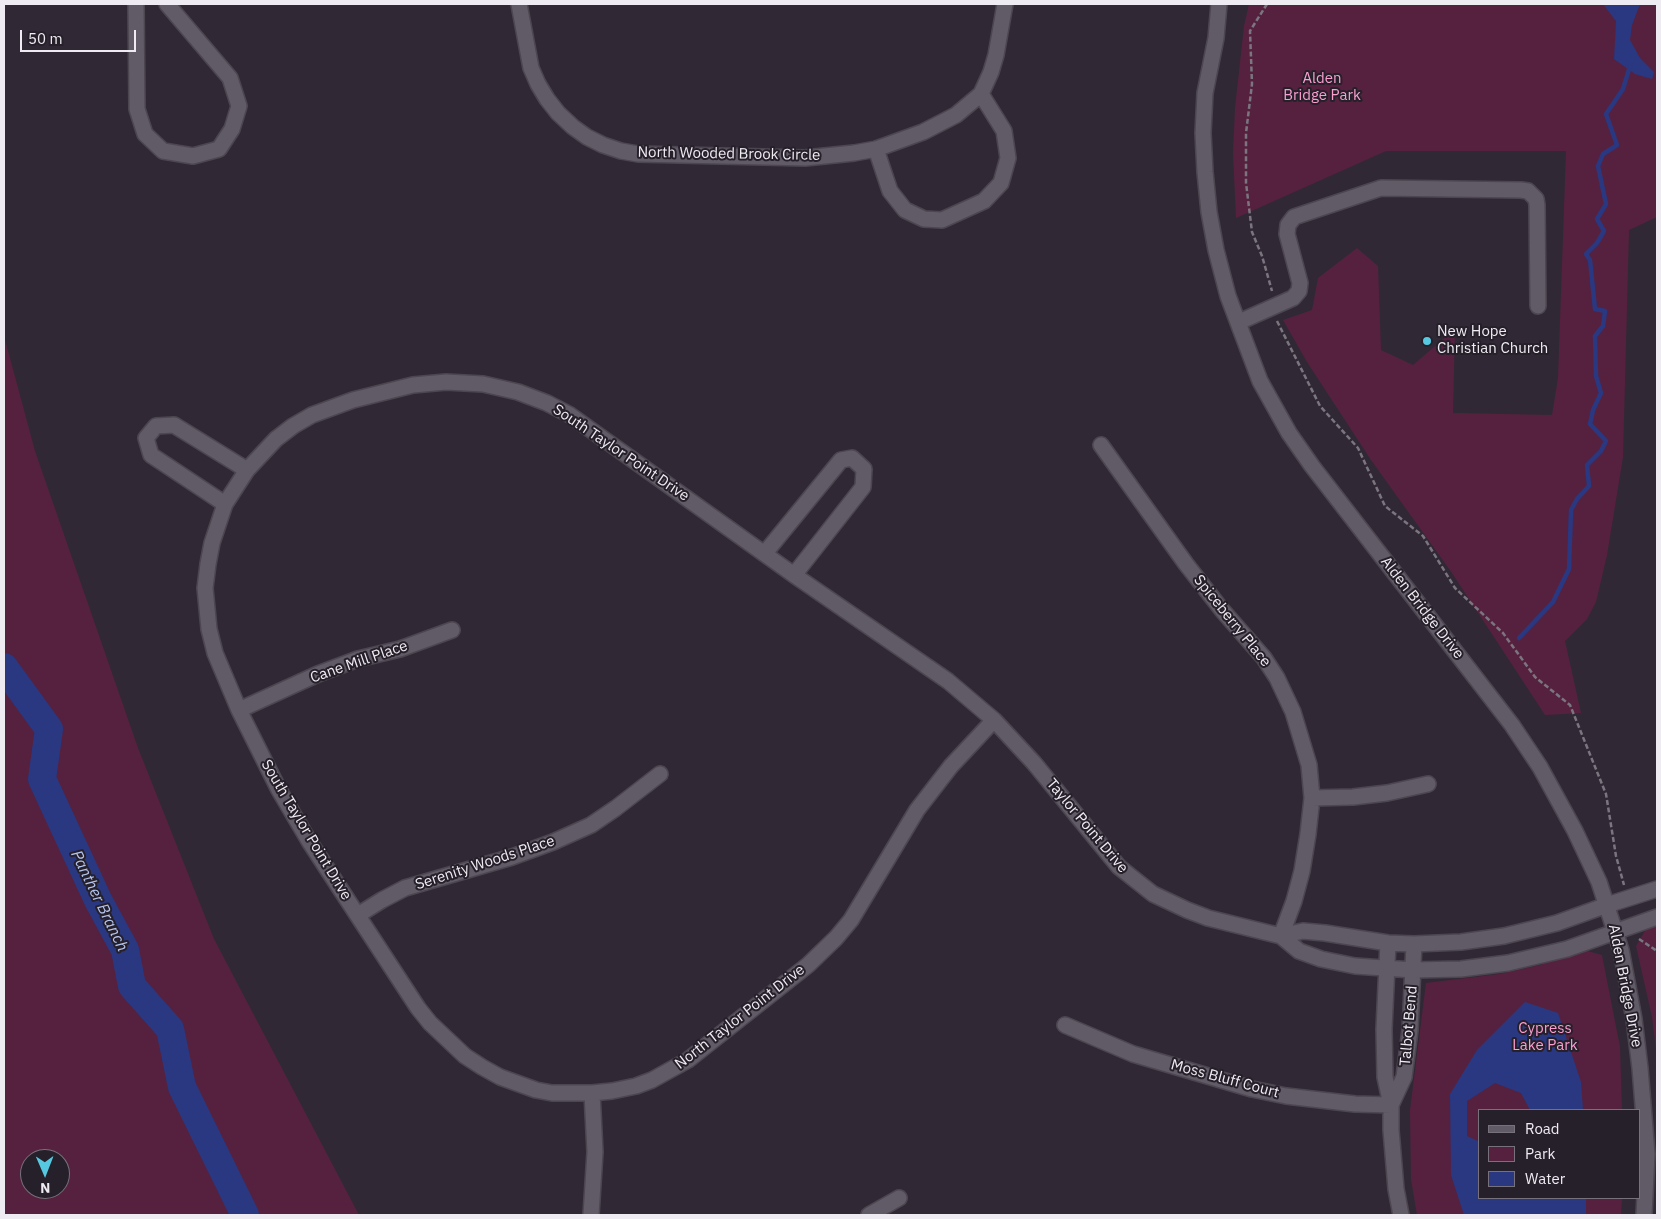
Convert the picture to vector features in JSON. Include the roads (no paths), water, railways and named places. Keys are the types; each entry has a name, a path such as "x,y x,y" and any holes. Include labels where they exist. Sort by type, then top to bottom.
{"street":[{"path":"136,4 137,109 144,134 163,151 193,156 219,149 232,129 239,106 230,78 167,4"},
{"name":"North Wooded Brook Circle","path":"519,4 529,59 538,84 558,113 573,127 603,145 638,154 805,158 876,149 941,124 956,114 980,94 991,72 1005,4"},
{"name":"Alden Bridge Drive","path":"1219,4 1216,38 1205,94 1203,133 1209,212 1216,250 1228,296 1260,381 1290,433 1306,458 1512,725 1540,767 1599,882 1621,950 1634,1019 1652,1155 1651,1185 1644,1215"},
{"path":"876,149 890,191 905,210 924,219 942,220 984,201 1001,183 1008,158 1004,131 980,94"},
{"path":"1239,322 1296,296 1300,283 1287,234 1290,222 1297,216 1378,189 1526,190 1531,193 1536,199 1537,205 1538,306"},
{"name":"South Taylor Point Drive","path":"358,915 309,841 279,790 239,710 215,652 206,609 208,564 212,543 225,504 247,470 276,439 292,426 331,407 413,385 446,382 483,384 518,392 547,403 570,415 794,575 948,681 994,720"},
{"path":"225,504 151,455 146,438 156,426 174,425 247,470"},
{"name":"Spiceberry Place","path":"1101,445 1186,564 1222,610 1264,658 1277,678 1293,712 1309,765 1312,798 1302,870 1282,936"},
{"path":"765,553 841,460 852,458 864,469 863,487 794,575"},
{"name":"Cane Mill Place","path":"239,710 326,671 358,659 400,649 452,630"},
{"name":"Taylor Point Drive","path":"994,720 1034,763 1119,867 1153,894 1208,918 1282,936 1303,931 1388,943 1461,942 1504,936 1557,923 1657,889"},
{"name":"North Taylor Point Drive","path":"358,915 430,1024 465,1056 500,1077 536,1090 552,1093 592,1093 636,1086 672,1070 688,1060 808,965 836,938 851,920 917,810 951,766 994,720"},
{"name":"Serenity Woods Place","path":"358,915 405,888 512,857 591,825 660,774"},
{"path":"1312,798 1353,797 1387,793 1428,784"},
{"name":"Taylor Point Drive","path":"1282,936 1299,951 1322,959 1355,966 1413,970 1461,969 1508,963 1567,948 1657,917"},
{"name":"Talbot Bend","path":"1388,943 1386,969 1386,1077 1391,1105 1396,1189 1401,1215"},
{"name":"Talbot Bend","path":"1391,1105 1404,1077 1410,1030 1414,944"},
{"name":"Moss Bluff Court","path":"1065,1024 1133,1054 1252,1089 1325,1101 1391,1105"},
{"path":"591,1215 595,1152 592,1093"},
{"path":"869,1215 899,1198"}],"water":[{"path":"1603,4 1640,4 1632,25 1630,40 1640,58 1654,72 1652,79 1635,74 1614,59 1616,21"},
{"path":"1525,1002 1558,1013 1581,1082 1583,1109 1529,1109 1521,1093 1495,1083 1467,1101 1467,1136 1478,1141 1478,1199 1586,1199 1586,1215 1464,1215 1451,1175 1450,1094 1477,1050"}],"waterway":[{"path":"1519,638 1553,602 1569,569 1571,510 1577,499 1589,486 1587,465 1601,451 1606,441 1590,424 1593,410 1601,393 1596,376 1595,336 1603,326 1605,311 1595,309 1590,260 1586,254 1597,243 1604,231 1597,219 1606,204 1598,166 1603,154 1617,145 1606,114 1623,89 1630,66"},
{"name":"Panther Branch","path":"4,667 49,729 42,779 98,900 125,950 132,986 170,1029 182,1087 245,1215"}],"place":[{"name":"New Hope Christian Church","path":"1427,341"}],"park label":[{"name":"Alden Bridge Park","path":"1322,88"},
{"name":"Cypress Lake Park","path":"1545,1038"}]}
